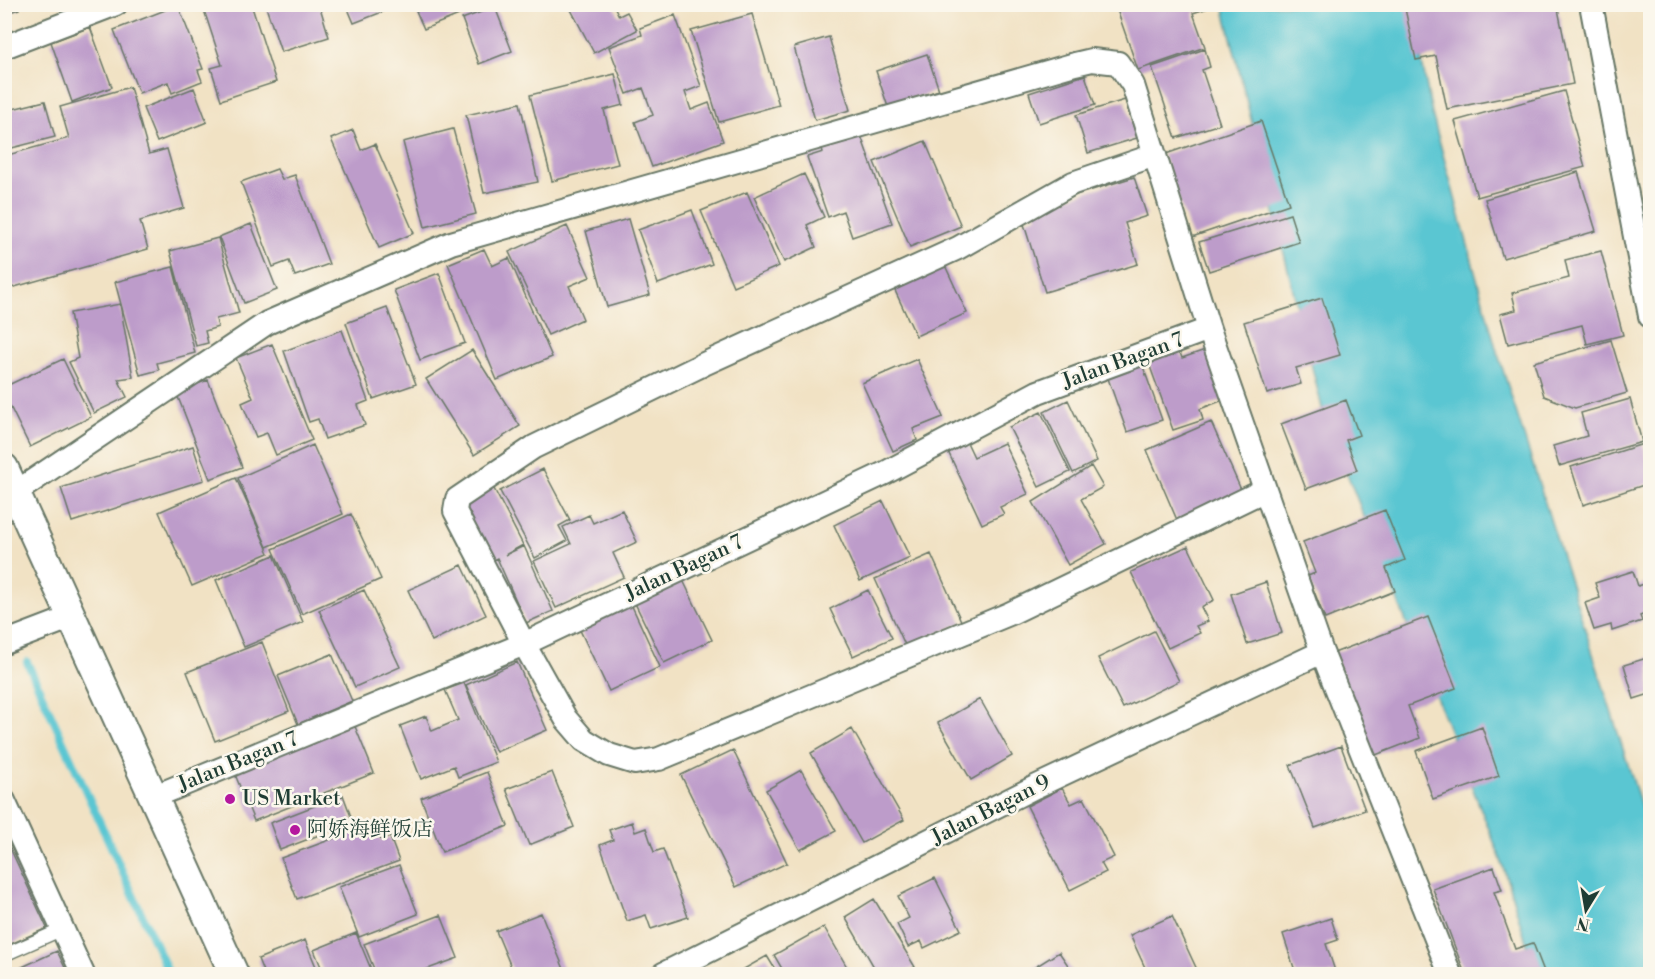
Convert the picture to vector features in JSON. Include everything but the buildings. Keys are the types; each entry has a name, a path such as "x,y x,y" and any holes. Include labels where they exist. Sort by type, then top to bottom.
{"street":[{"path":"4,47 116,4"},
{"path":"1592,4 1650,316"},
{"path":"234,975 10,480 267,323 463,240 1092,60 1118,63 1133,85 1209,329 1322,652 1450,975"},
{"path":"1155,155 1073,183 958,248 704,364 534,447 456,500 455,511 566,719 584,740 609,754 635,763 659,759 1009,614 1265,490"},
{"name":"Jalan Bagan 7","path":"153,797 524,644 885,473 1038,392 1209,329"},
{"path":"4,643 72,617"},
{"name":"Jalan Bagan 9","path":"663,975 1035,787 1322,652"},
{"path":"4,801 83,975"}],"lane":[{"path":"4,955 63,929"}],"water":[{"path":"1223,5 1411,5 1432,114 1496,348 1650,834 1650,974 1536,974 1500,857 1324,416"}],"waterway":[{"path":"27,662 169,974"}],"place":[{"name":"US Market","path":"230,799"},
{"name":"阿娇海鲜饭店","path":"295,830"}]}
